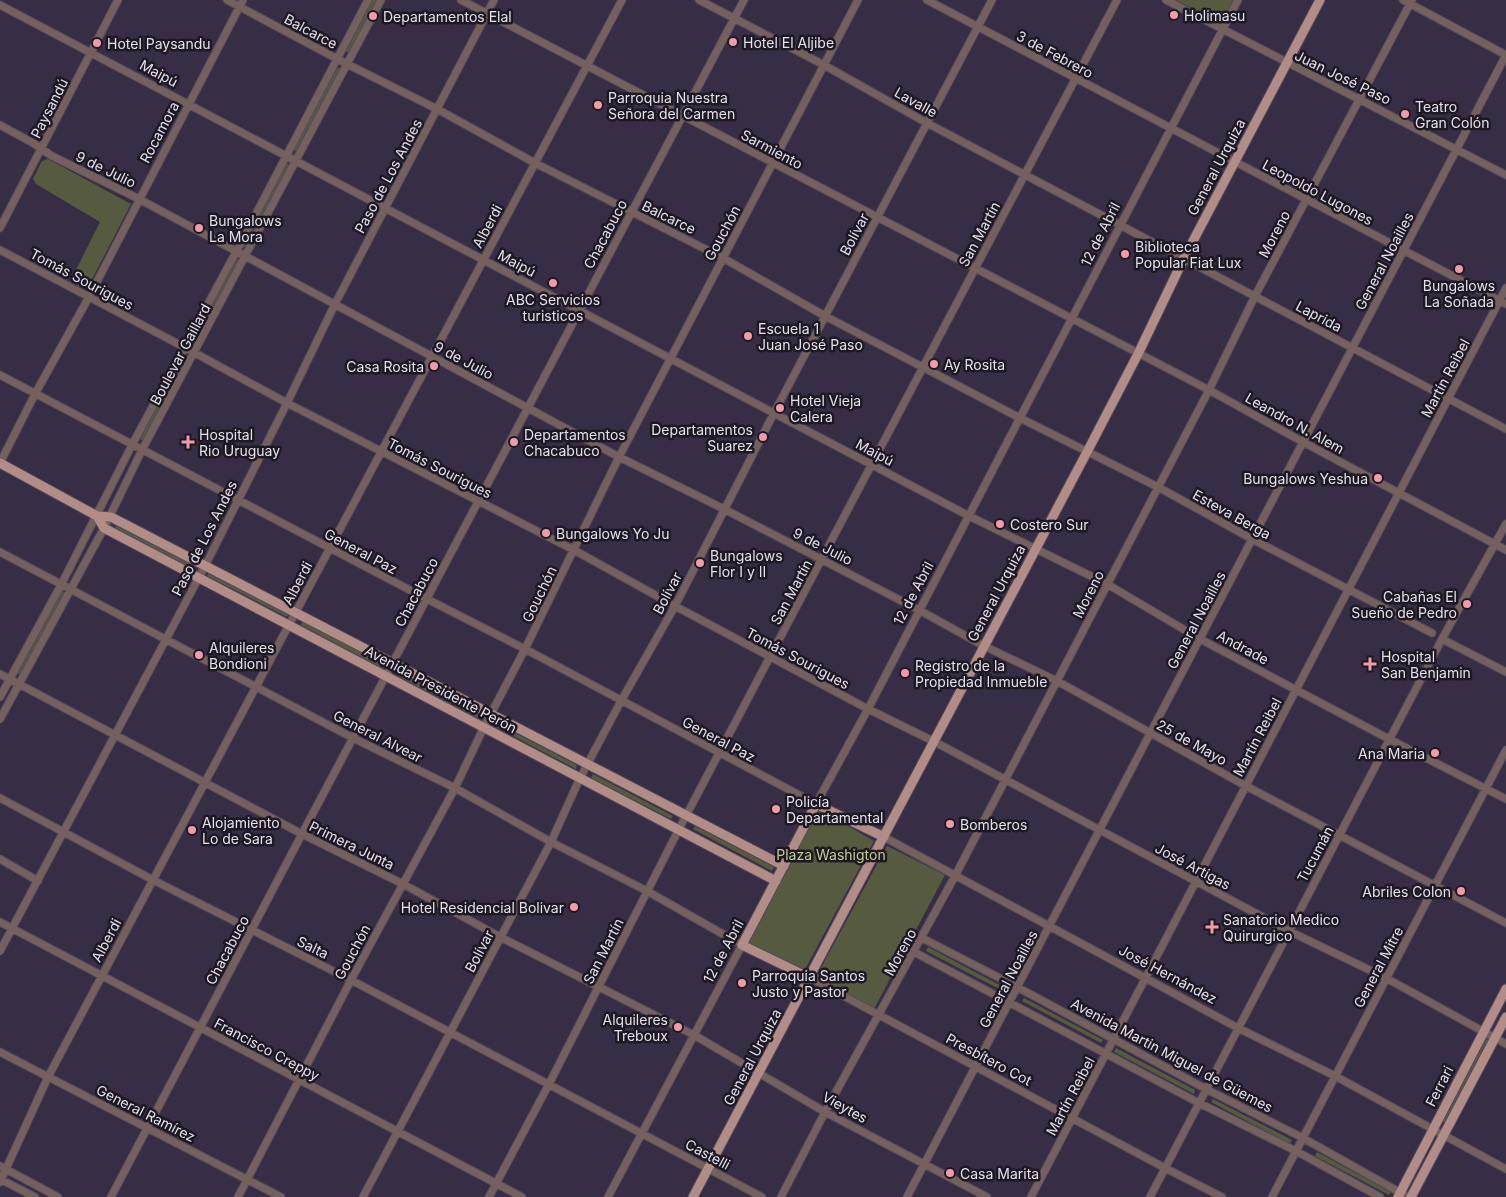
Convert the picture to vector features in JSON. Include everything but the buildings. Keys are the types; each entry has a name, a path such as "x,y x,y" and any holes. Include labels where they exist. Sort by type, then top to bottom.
{"main road":[{"name":"General Urquiza","path":"693,1197 935,742 1138,354 1184,258 1320,0"},
{"name":"Avenida Presidente Perón","path":"0,463 97,516 111,516 784,866"},
{"path":"97,516 104,528"},
{"name":"Avenida Presidente Perón","path":"104,528 776,881"},
{"name":"José Hernández","path":"816,804 884,837"},
{"name":"12 de Abril","path":"742,945 816,804"},
{"name":"Presbítero Cot","path":"742,945 810,978"},
{"name":"Ferrari","path":"1404,1196 1432,1130 1506,989"},
{"name":"Ferrari","path":"1404,1196 1444,1136 1506,1017"}],"street":[{"name":"Paysandú","path":"0,228 118,0"},
{"name":"Balcarce","path":"227,0 242,3 337,59 723,258 825,316 1020,418"},
{"name":"Boulevar Gaillard","path":"0,697 61,585 132,445 287,156 368,0"},
{"name":"Boulevar Gaillard","path":"0,719 111,516 142,450 381,0"},
{"name":"Sarmiento","path":"461,0 1071,320"},
{"name":"Paso de Los Andes","path":"0,950 116,736 205,566 335,304 494,0"},
{"name":"Alberdi","path":"0,1180 3,1168 48,1077 101,976 622,0"},
{"name":"Lavalle","path":"699,0 927,123 1121,224"},
{"name":"Chacabuco","path":"111,1197 744,0"},
{"name":"Gouchón","path":"238,1197 351,980 455,788 619,457 858,0"},
{"name":"3 de Febrero","path":"927,0 1171,129"},
{"name":"Bolívar","path":"363,1197 551,842 580,778 675,606 774,413 992,0"},
{"name":"San Martín","path":"489,1197 549,1084 686,815 1117,0"},
{"name":"Juan José Paso","path":"1166,0 1286,63 1457,148 1506,175"},
{"name":"12 de Abril","path":"816,804 868,710 1238,0"},
{"path":"1408,1 1506,55"},
{"name":"Moreno","path":"781,1197 825,1112 955,876 1004,779 1209,390 1255,296 1359,99 1408,1"},
{"name":"Rocamora","path":"0,463 242,3"},
{"name":"Maipú","path":"0,5 969,516"},
{"name":"General Noailles","path":"907,1197 1506,55"},
{"name":"9 de Julio","path":"0,125 52,156 138,199 619,457 920,610"},
{"name":"Leopoldo Lugones","path":"1171,129 1503,302"},
{"name":"Laprida","path":"1121,224 1506,430"},
{"name":"Tomás Sourigues","path":"0,250 287,403 574,550 868,710"},
{"name":"Martín Reibel","path":"1031,1197 1448,399 1503,302 1506,288"},
{"name":"Leandro N. Alem","path":"1071,320 1209,390 1506,550"},
{"name":"General Paz","path":"0,375 525,649 816,804"},
{"name":"Esteva Berga","path":"1020,418 1158,487 1252,540 1432,633"},
{"name":"Andrade","path":"969,516 1107,584 1200,639 1389,739 1506,798"},
{"name":"Tucumán","path":"1150,1197 1442,638 1506,524"},
{"name":"General Alvear","path":"0,552 353,738 455,788 551,842 647,891 742,945"},
{"name":"25 de Mayo","path":"920,610 984,646 1057,681 1246,786 1506,923"},
{"path":"1442,638 1506,672"},
{"name":"Primera Junta","path":"0,674 302,834 403,884 500,937 694,1035"},
{"name":"José Artigas","path":"868,710 935,742 1289,931 1386,978 1506,1044"},
{"name":"General Mitre","path":"1272,1197 1506,750"},
{"name":"Salta","path":"0,798 153,880 351,980 642,1134"},
{"name":"José Hernández","path":"884,837 1238,1028 1335,1076 1506,1169"},
{"path":"0,859 38,881"},
{"name":"Francisco Creppy","path":"0,922 522,1197"},
{"name":"Avenida Martin Miguel de Güemes","path":"922,938 1206,1089 1303,1138 1404,1196"},
{"name":"12 de Abril","path":"608,1197 742,945"},
{"name":"Avenida Martin Miguel de Güemes","path":"914,952 1199,1103 1296,1151 1380,1197"},
{"name":"Presbítero Cot","path":"810,978 975,1068 1222,1197"},
{"name":"Vieytes","path":"694,1035 825,1112 986,1197"},
{"name":"General Ramírez","path":"0,1052 281,1197"},
{"name":"Castelli","path":"642,1134 762,1197"},
{"path":"3,1168 58,1197"},
{"path":"0,1180 35,1197"}],"green space":[{"path":"372,0 378,0 350,54 345,51"},
{"path":"1176,0 1233,0 1221,23"},
{"path":"337,67 342,69 299,152 293,150"},
{"path":"48,159 131,204 89,285 83,288 70,282 100,222 36,184 33,179 42,161"},
{"path":"285,163 291,165 247,248 242,246"},
{"path":"236,258 241,261 198,343 192,341"},
{"path":"183,356 188,359 145,442 140,439"},
{"path":"117,524 196,566 194,570 115,528"},
{"path":"209,572 289,613 287,617 207,576"},
{"path":"61,590 66,593 22,676 17,673"},
{"path":"303,621 382,663 380,667 301,625"},
{"path":"400,673 479,714 478,718 398,676"},
{"path":"498,724 577,765 576,769 496,727"},
{"path":"593,774 673,816 671,819 591,778"},
{"name":"Plaza Washigton","path":"818,809 874,841 803,973 749,943"},
{"path":"695,826 774,867 772,871 693,829"},
{"path":"887,846 945,875 874,1009 816,977"},
{"path":"928,947 1007,989 1005,992 926,951"},
{"path":"1024,998 1103,1040 1101,1043 1022,1001"},
{"path":"1484,1038 1489,1040 1446,1123 1441,1121"},
{"path":"1116,1048 1195,1090 1194,1094 1114,1052"},
{"path":"1213,1099 1292,1140 1290,1144 1211,1102"},
{"path":"1317,1152 1391,1192 1389,1195 1315,1156"}],"place":[{"name":"Holimasu","path":"1174,15"},
{"name":"Departamentos Elal","path":"373,16"},
{"name":"Hotel El Aljibe","path":"733,42"},
{"name":"Hotel Paysandu","path":"97,43"},
{"name":"Parroquia Nuestra Señora del Carmen","path":"598,105"},
{"name":"Teatro Gran Colón","path":"1405,114"},
{"name":"Bungalows La Mora","path":"199,228"},
{"name":"Biblioteca Popular Fiat Lux","path":"1125,254"},
{"name":"Bungalows La Soñada","path":"1459,269"},
{"name":"ABC Servicios turisticos","path":"553,283"},
{"name":"Escuela 1 Juan José Paso","path":"748,336"},
{"name":"Ay Rosita","path":"934,364"},
{"name":"Casa Rosita","path":"434,366"},
{"name":"Hotel Vieja Calera","path":"780,408"},
{"name":"Departamentos Suarez","path":"763,437"},
{"name":"Hospital Rio Uruguay","path":"188,442"},
{"name":"Departamentos Chacabuco","path":"514,442"},
{"name":"Bungalows Yeshua","path":"1378,478"},
{"name":"Costero Sur","path":"1000,524"},
{"name":"Bungalows Yo Ju","path":"546,533"},
{"name":"Bungalows Flor I y II","path":"700,563"},
{"name":"Cabañas El Sueño de Pedro","path":"1467,604"},
{"name":"Alquileres Bondioni","path":"199,655"},
{"name":"Hospital San Benjamin","path":"1370,664"},
{"name":"Registro de la Propiedad Inmueble","path":"905,673"},
{"name":"Ana Maria","path":"1435,753"},
{"name":"Policía Departamental","path":"776,809"},
{"name":"Bomberos","path":"950,824"},
{"name":"Alojamiento Lo de Sara","path":"192,830"},
{"name":"Abriles Colon","path":"1461,891"},
{"name":"Hotel Residencial Bolivar","path":"574,907"},
{"name":"Sanatorio Medico Quirurgico","path":"1212,927"},
{"name":"Parroquia Santos Justo y Pastor","path":"742,983"},
{"name":"Alquileres Treboux","path":"678,1027"},
{"name":"Casa Marita","path":"950,1173"}]}
